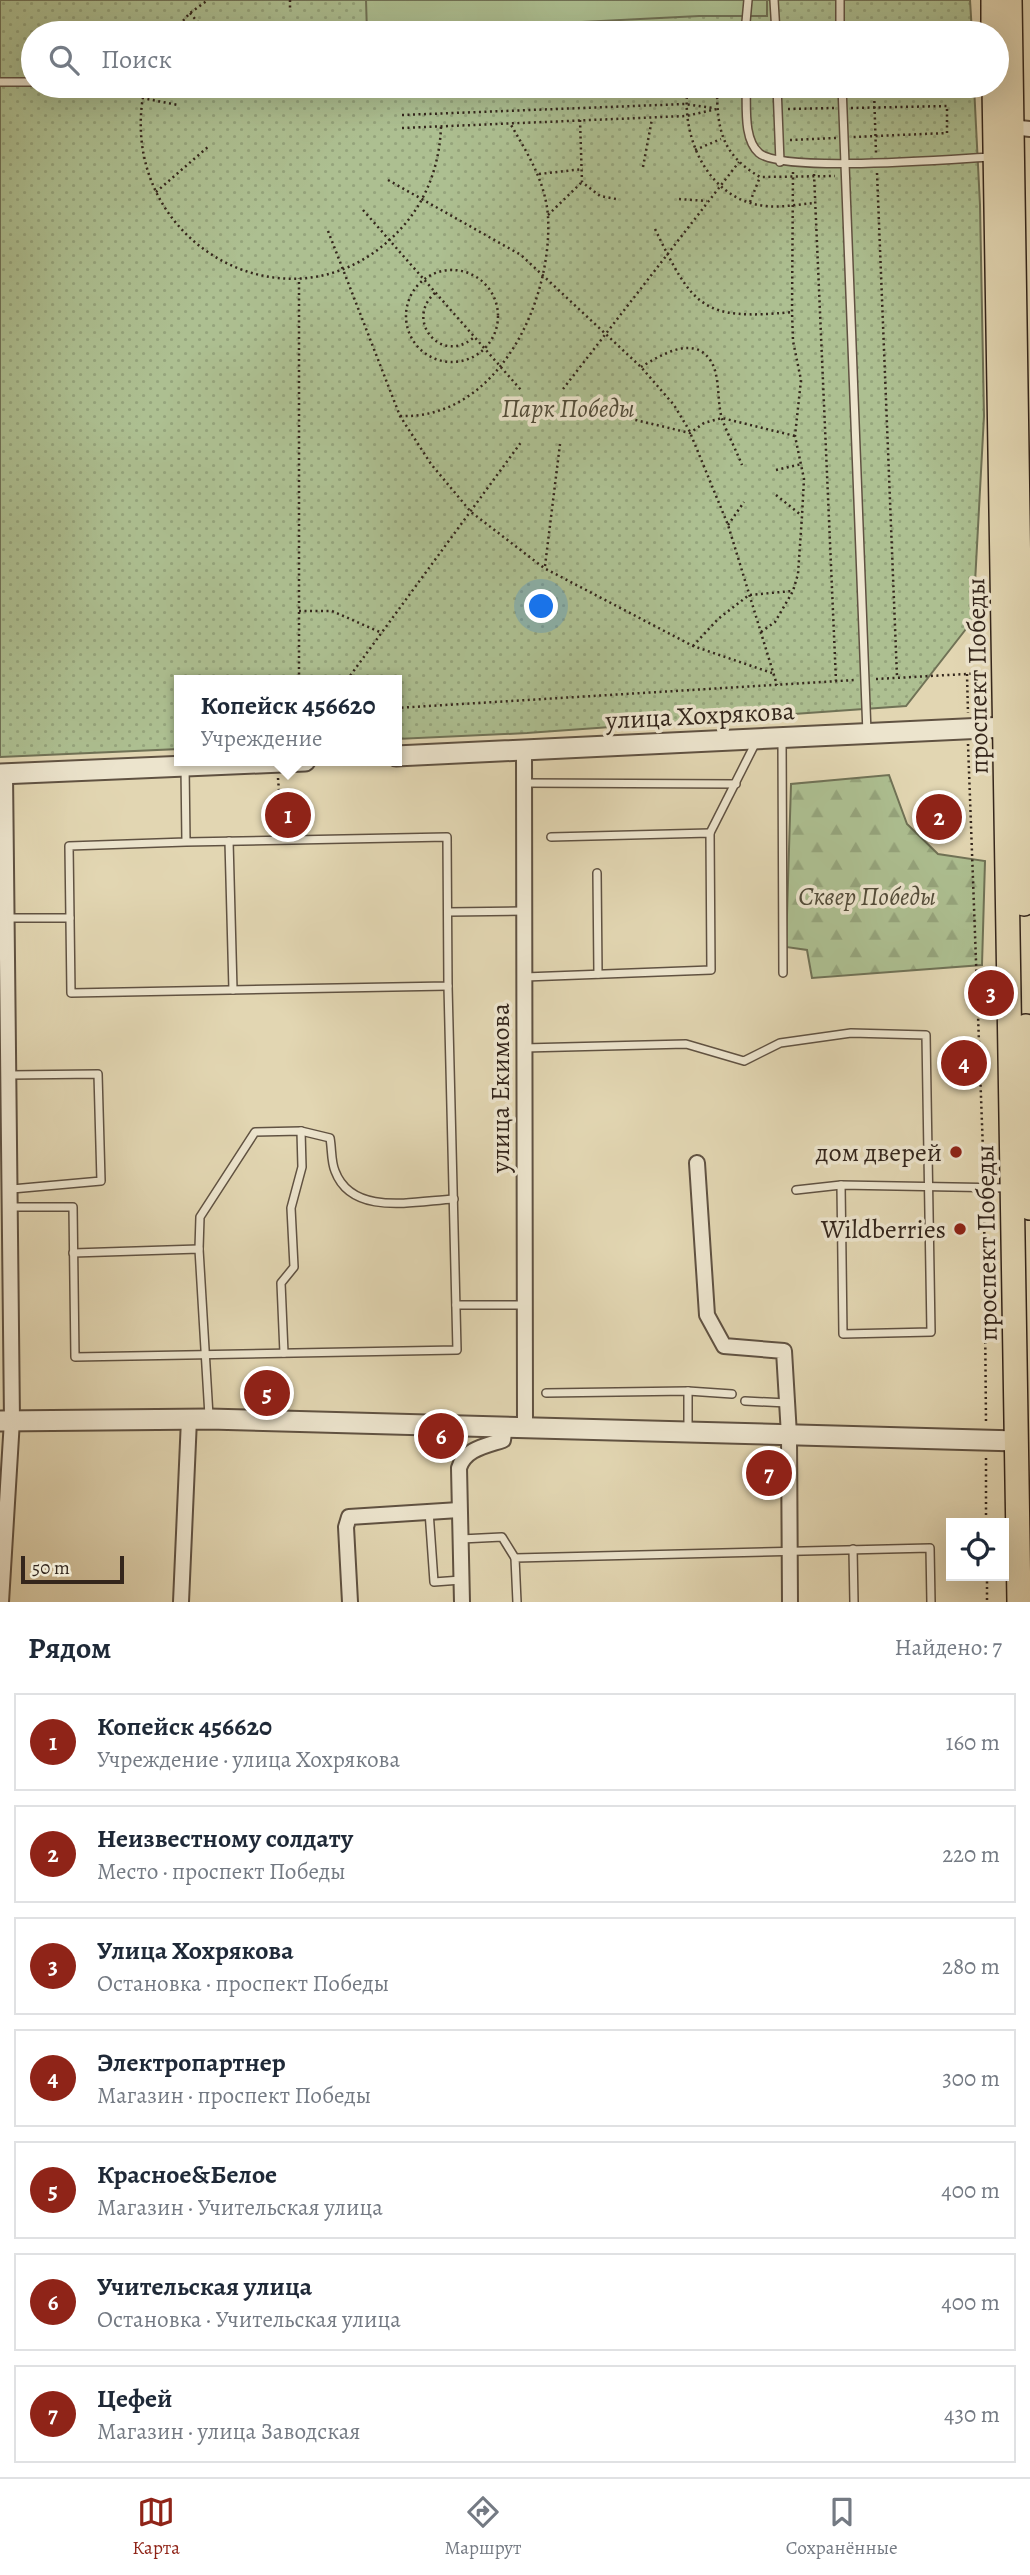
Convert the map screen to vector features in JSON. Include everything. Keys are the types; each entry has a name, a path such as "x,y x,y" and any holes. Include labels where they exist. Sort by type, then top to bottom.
{"main road":[{"path":"993,0 993,21"},
{"name":"проспект Победы","path":"1010,0 1021,128 1018,260 1025,582 1015,727 1024,1189 1030,1208"},
{"name":"проспект Победы","path":"994,98 1005,672 1015,727 1027,890 1024,1441 1019,1602"}],"street":[{"name":"улица Хохрякова","path":"402,756 1015,727"},
{"name":"улица Екимова","path":"524,750 526,1426"},
{"path":"1,1602 6,1315 12,1207 2,774 185,766"},
{"path":"696,1163 707,1315 724,1346 784,1351 789,1435 790,1602"},
{"path":"181,1602 189,1419"},
{"path":"6,1420 209,1419 1024,1441"},
{"path":"462,1602 459,1468 463,1458 503,1440 505,1426"},
{"path":"350,1602 346,1527 349,1517 459,1510"}],"lane":[{"path":"746,21 748,0"},
{"path":"774,0 775,21"},
{"path":"840,0 841,21"},
{"path":"0,82 21,82"},
{"path":"747,98 748,130 758,153 780,162 995,157"},
{"path":"778,98 780,162"},
{"path":"842,98 867,734"},
{"path":"782,738 783,974"},
{"path":"524,977 711,970 710,833 758,739"},
{"path":"185,766 186,842"},
{"path":"524,783 736,784"},
{"path":"551,837 710,833"},
{"path":"12,1207 73,1207 75,1357 457,1350 447,837 69,846 71,993 448,986"},
{"path":"229,841 233,990"},
{"path":"597,873 598,974"},
{"path":"448,912 524,911"},
{"path":"4,918 70,918"},
{"path":"524,1048 686,1044 744,1061 780,1043 851,1033 926,1035 931,1332 843,1334 841,1185"},
{"path":"10,1075 98,1074 101,1181 12,1189"},
{"path":"209,1419 199,1249 200,1217 255,1132 300,1131 330,1138 335,1172 353,1197 374,1203 454,1199"},
{"path":"284,1353 281,1283 294,1267 291,1208 302,1167 300,1131"},
{"path":"796,1190 841,1185 1024,1189"},
{"path":"73,1253 199,1249"},
{"path":"456,1305 525,1305"},
{"path":"688,1391 688,1430"},
{"path":"547,1393 688,1391 732,1394"},
{"path":"745,1401 788,1403"},
{"path":"429,1510 434,1581 461,1580"},
{"path":"461,1539 502,1537 515,1558 517,1602"},
{"path":"515,1558 930,1548 931,1602"},
{"path":"853,1549 854,1602"}],"path":[{"path":"183,21 208,0"},
{"path":"290,0 290,11"},
{"path":"190,13 197,21"},
{"path":"178,105 142,98 140,138 144,164 155,193 182,232 225,263 275,277 302,278 344,268 375,252 389,241 413,215 436,167 440,126"},
{"path":"686,98 686,116 695,150 702,165 721,185 750,202 765,206 815,203"},
{"path":"874,98 897,677"},
{"path":"402,115 685,104 717,109 686,116 402,128"},
{"path":"778,109 947,106 947,133 779,141"},
{"path":"643,167 652,117"},
{"path":"548,215 582,182 580,120"},
{"path":"400,416 431,415 451,408 475,393 500,367 531,310 543,275 548,215 539,174 510,123"},
{"path":"695,150 721,139"},
{"path":"155,193 209,146"},
{"path":"563,388 739,162"},
{"path":"761,632 775,622 793,591 798,574 802,516 802,464 795,436 802,380 793,341 793,163"},
{"path":"814,163 836,681"},
{"path":"539,174 583,169"},
{"path":"750,202 761,177"},
{"path":"388,180 521,255 606,332 674,405 691,433 728,525 776,685"},
{"path":"582,182 600,196 616,199"},
{"path":"679,199 708,201"},
{"path":"363,210 521,390"},
{"path":"655,229 687,292 711,309 747,316 792,312"},
{"path":"328,231 400,416 431,464 471,512 544,568 693,646 773,674"},
{"path":"454,270 473,274 488,286 499,313 496,332 485,349 470,359 450,363 432,358 416,346 408,329 406,309 413,291 424,280 435,273 454,270"},
{"path":"299,277 299,675"},
{"path":"435,293 423,309 423,323 428,335 438,343 450,346 463,344 474,337"},
{"path":"641,367 670,349 697,350 713,365 722,418 743,465"},
{"path":"576,413 598,411 691,433"},
{"path":"691,433 704,423 722,418 795,436"},
{"path":"351,675 522,441"},
{"path":"544,568 560,444"},
{"path":"776,470 802,464"},
{"path":"776,495 802,516"},
{"path":"728,525 744,502"},
{"path":"693,646 718,619 750,595 793,591"},
{"path":"299,611 332,611 382,633"},
{"path":"872,679 1005,672"},
{"path":"967,674 984,1187 986,1518"},
{"path":"402,708 860,680"},
{"path":"987,1581 987,1602"}],"green space":[{"name":"Парк Победы","path":"0,0 970,0 971,21 21,21 21,98 975,98 980,205 984,416 973,620 906,706 527,733 402,739 402,675 174,675 174,749 0,757"},
{"path":"366,0 767,0 767,16 601,21 367,21"},
{"name":"Сквер Победы","path":"889,775 907,824 938,854 985,861 982,965 812,978 807,950 786,947 791,784"}],"place":[{"name":"Копейск 456620","path":"288,815"},
{"name":"Неизвестному солдату","path":"939,817"},
{"name":"Улица Хохрякова","path":"991,993"},
{"name":"Электропартнер","path":"964,1063"},
{"name":"дом дверей","path":"956,1152"},
{"name":"Wildberries","path":"960,1229"},
{"name":"Красное&Белое","path":"267,1393"},
{"name":"Учительская улица","path":"441,1436"},
{"name":"Цефей","path":"769,1473"}]}
